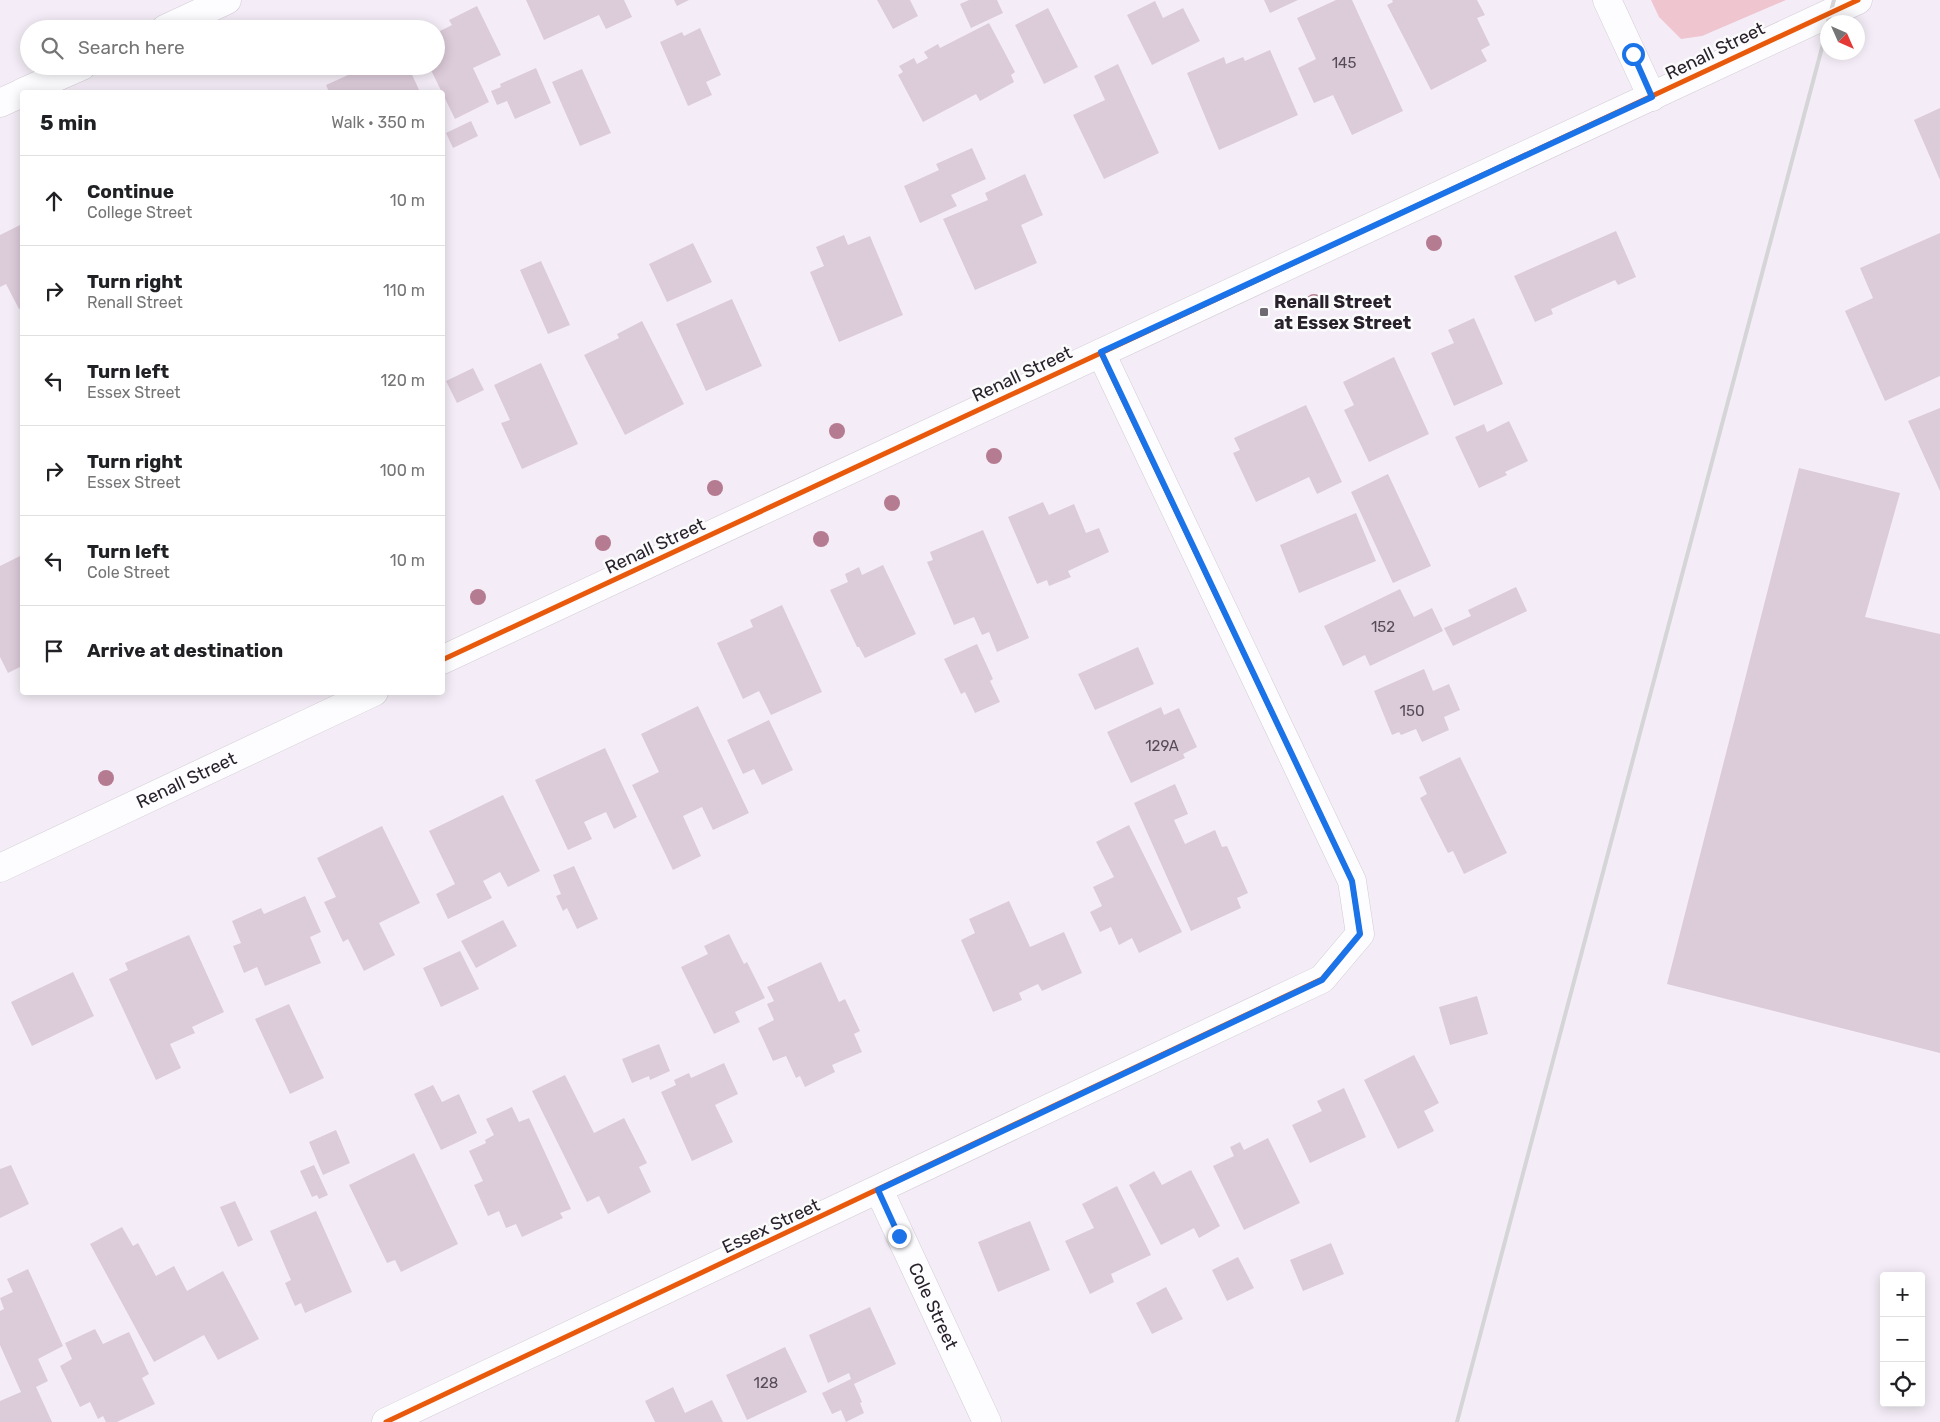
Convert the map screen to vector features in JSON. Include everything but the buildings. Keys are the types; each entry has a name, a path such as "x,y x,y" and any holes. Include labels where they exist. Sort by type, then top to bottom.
{"street":[{"path":"184,20 227,0"},
{"path":"1607,0 1652,97"},
{"name":"Renall Street","path":"445,659 1858,0"},
{"path":"30,90 62,75"},
{"path":"0,103 20,94"},
{"name":"Essex Street","path":"386,1422 1322,980 1360,934 1352,881 1101,352"},
{"name":"Renall Street","path":"0,868 368,695"},
{"name":"Cole Street","path":"878,1190 987,1422"}],"shaded area":[{"path":"1651,0 1786,0 1702,36 1681,39 1659,17"}],"railway":[{"path":"1830,15 1834,0"},
{"path":"1457,1422 1820,55"}],"cycle path":[{"path":"445,659 1858,0"},
{"path":"386,1422 1322,979 1360,934 1352,881 1101,353"}],"place":[{"name":"Renall Street at Essex Street","path":"1264,312"}],"route":[{"path":"899,1236 878,1190 1322,980 1360,934 1352,881 1101,352 1652,97 1633,54"}]}
